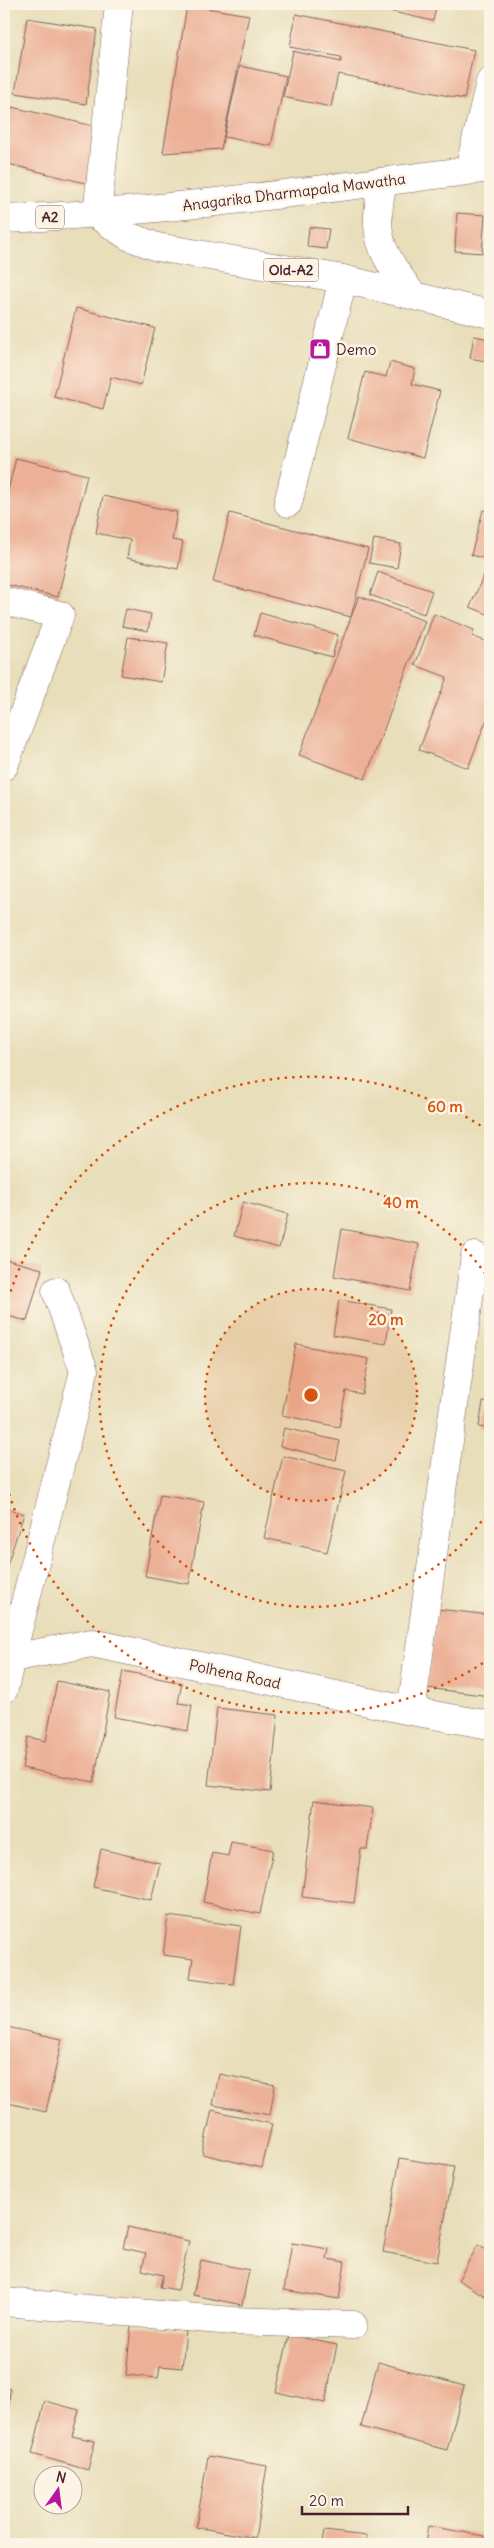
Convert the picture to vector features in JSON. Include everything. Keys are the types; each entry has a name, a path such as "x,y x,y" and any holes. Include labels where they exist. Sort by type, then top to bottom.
{"main road":[{"path":"97,215 119,4"},
{"path":"479,169 490,82"},
{"name":"Anagarika Dharmapala Mawatha","path":"97,215 383,183 479,169"},
{"path":"383,183 376,211 379,243 392,268 411,294"},
{"name":"A2","path":"4,219 97,215"},
{"name":"Old-A2","path":"97,215 128,236 158,247 343,279 490,314"},
{"path":"288,503 343,279"},
{"path":"4,601 60,615 4,766"},
{"path":"412,1711 476,1256"},
{"path":"4,1689 84,1370 56,1291"},
{"name":"Polhena Road","path":"11,1658 92,1644 412,1711 490,1725"},
{"path":"4,2302 234,2321 353,2325"}],"building":[{"path":"358,4 437,4 433,21"},
{"path":"187,5 249,15 221,149 163,153"},
{"path":"296,14 474,50 464,99 338,74 331,107 283,97 293,51 341,62 341,57 290,47"},
{"path":"27,18 97,29 86,104 15,93"},
{"path":"240,66 286,76 271,146 224,137"},
{"path":"12,107 102,128 89,184 4,163 4,143"},
{"path":"457,213 485,215 482,253 455,251"},
{"path":"309,227 329,229 326,249 307,247"},
{"path":"76,308 155,328 141,385 111,377 103,409 54,397"},
{"path":"474,336 490,339 490,362 470,358"},
{"path":"390,362 415,369 412,384 440,391 423,458 348,438 365,372 386,377"},
{"path":"4,378 10,380 4,395"},
{"path":"16,458 87,475 58,597 4,584 4,507"},
{"path":"103,496 177,512 172,540 183,542 178,569 127,558 130,540 96,533"},
{"path":"483,510 490,512 490,560 471,555"},
{"path":"230,513 368,549 351,617 213,582"},
{"path":"374,539 401,544 397,568 369,563"},
{"path":"486,570 490,572 490,615 470,607"},
{"path":"378,572 432,591 424,614 370,595"},
{"path":"359,596 425,621 365,779 299,755"},
{"path":"126,609 151,614 148,631 122,626"},
{"path":"260,613 338,635 332,657 254,635"},
{"path":"434,614 474,630 472,636 490,643 490,711 468,768 419,750 447,677 415,665"},
{"path":"4,628 9,629 5,655 4,655"},
{"path":"128,637 168,643 161,682 121,675"},
{"path":"243,1202 288,1214 279,1248 234,1236"},
{"path":"342,1229 419,1244 410,1291 334,1276"},
{"path":"4,1259 42,1269 27,1321 4,1315"},
{"path":"339,1300 391,1309 386,1344 333,1335"},
{"path":"296,1344 369,1359 362,1394 346,1391 339,1427 282,1415"},
{"path":"483,1402 490,1403 490,1429 479,1427"},
{"path":"284,1428 340,1441 336,1460 280,1446"},
{"path":"283,1456 346,1471 327,1552 264,1538"},
{"path":"160,1495 204,1502 189,1584 145,1576"},
{"path":"4,1507 24,1514 4,1574"},
{"path":"437,1609 490,1615 490,1696 427,1688"},
{"path":"123,1671 182,1683 178,1703 192,1705 188,1731 114,1717"},
{"path":"57,1681 110,1692 94,1782 22,1768 28,1737 46,1741"},
{"path":"217,1708 278,1715 270,1792 208,1785"},
{"path":"314,1800 373,1808 367,1849 361,1849 354,1903 302,1897"},
{"path":"231,1842 273,1850 260,1914 203,1902 212,1853 228,1856"},
{"path":"101,1849 160,1863 151,1900 93,1887"},
{"path":"168,1916 241,1926 233,1984 190,1978 193,1959 163,1955"},
{"path":"7,2027 62,2039 46,2112 4,2102 4,2041"},
{"path":"219,2074 275,2085 270,2115 213,2105"},
{"path":"212,2110 272,2124 262,2168 202,2154"},
{"path":"400,2158 454,2167 437,2262 383,2252"},
{"path":"128,2227 189,2241 178,2290 160,2287 163,2275 142,2270 146,2253 123,2248"},
{"path":"292,2243 329,2249 327,2259 345,2262 339,2299 284,2290"},
{"path":"478,2245 490,2252 490,2299 458,2280"},
{"path":"201,2260 249,2270 242,2305 193,2295"},
{"path":"131,2326 186,2331 182,2368 160,2366 158,2378 126,2375"},
{"path":"289,2335 337,2345 325,2403 276,2392"},
{"path":"378,2362 464,2386 447,2450 361,2427"},
{"path":"4,2388 10,2389 6,2451 4,2451"},
{"path":"45,2401 79,2410 72,2436 95,2441 88,2470 82,2468 82,2466 74,2466 32,2454"},
{"path":"208,2456 267,2466 255,2538 196,2527"},
{"path":"428,2526 485,2536 484,2544 425,2544"},
{"path":"324,2531 367,2536 366,2544 322,2544"}],"place":[{"name":"Demo","path":"320,349"}]}
